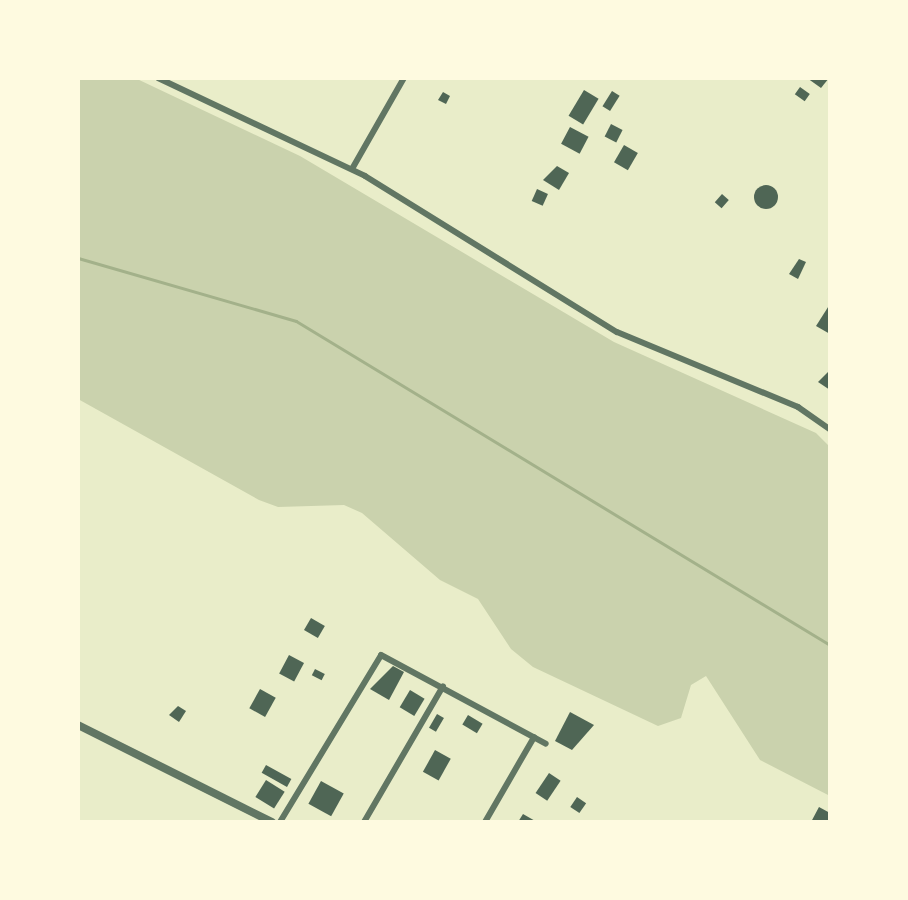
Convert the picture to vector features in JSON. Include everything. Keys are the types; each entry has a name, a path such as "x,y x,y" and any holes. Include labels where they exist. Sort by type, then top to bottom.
{"street":[{"path":"158,78 352,169 617,332 798,407 830,429"},
{"path":"352,169 404,78"},
{"path":"280,822 381,655 546,744"},
{"path":"364,822 443,686"},
{"path":"78,725 272,822"},
{"path":"485,822 534,737"}],"green space":[{"path":"78,78 135,78 300,156 614,342 816,433 830,447 830,796 760,760 706,676 691,685 681,718 658,726 533,667 511,649 478,599 440,580 362,513 344,505 278,507 259,500 78,399"}],"building":[{"path":"807,78 829,78 821,88"},
{"path":"800,87 810,94 805,101 795,94"},
{"path":"584,90 599,99 583,124 569,116"},
{"path":"612,91 620,96 610,111 602,106"},
{"path":"443,92 450,96 446,104 438,100"},
{"path":"611,124 623,130 616,142 605,136"},
{"path":"570,127 589,137 580,154 561,144"},
{"path":"624,145 638,153 628,170 614,162"},
{"path":"557,166 569,173 559,190 543,180"},
{"path":"766,185 775,188 778,197 775,206 766,209 757,206 754,197 757,188"},
{"path":"537,189 548,194 543,206 532,201"},
{"path":"722,194 729,200 722,208 715,202"},
{"path":"799,259 806,262 798,279 789,274"},
{"path":"830,304 830,334 816,326"},
{"path":"830,370 830,390 818,382"},
{"path":"311,618 325,626 318,638 304,630"},
{"path":"289,655 304,663 294,682 279,674"},
{"path":"393,666 404,672 389,700 370,689"},
{"path":"315,669 325,674 322,680 312,675"},
{"path":"260,689 276,698 265,717 249,708"},
{"path":"410,690 425,699 414,716 400,707"},
{"path":"178,706 186,711 179,722 169,715"},
{"path":"570,712 594,725 572,750 555,741"},
{"path":"437,714 444,718 436,732 429,728"},
{"path":"468,715 483,724 477,733 462,724"},
{"path":"435,750 451,759 439,781 423,772"},
{"path":"266,765 291,779 287,787 262,773"},
{"path":"549,773 561,781 547,801 536,793"},
{"path":"266,780 285,792 274,809 255,797"},
{"path":"321,781 344,794 331,816 308,804"},
{"path":"577,797 586,803 579,813 570,807"},
{"path":"819,807 830,813 830,822 811,822"},
{"path":"523,814 537,822 518,822"}],"waterway":[{"path":"78,258 296,321 830,645"}]}
